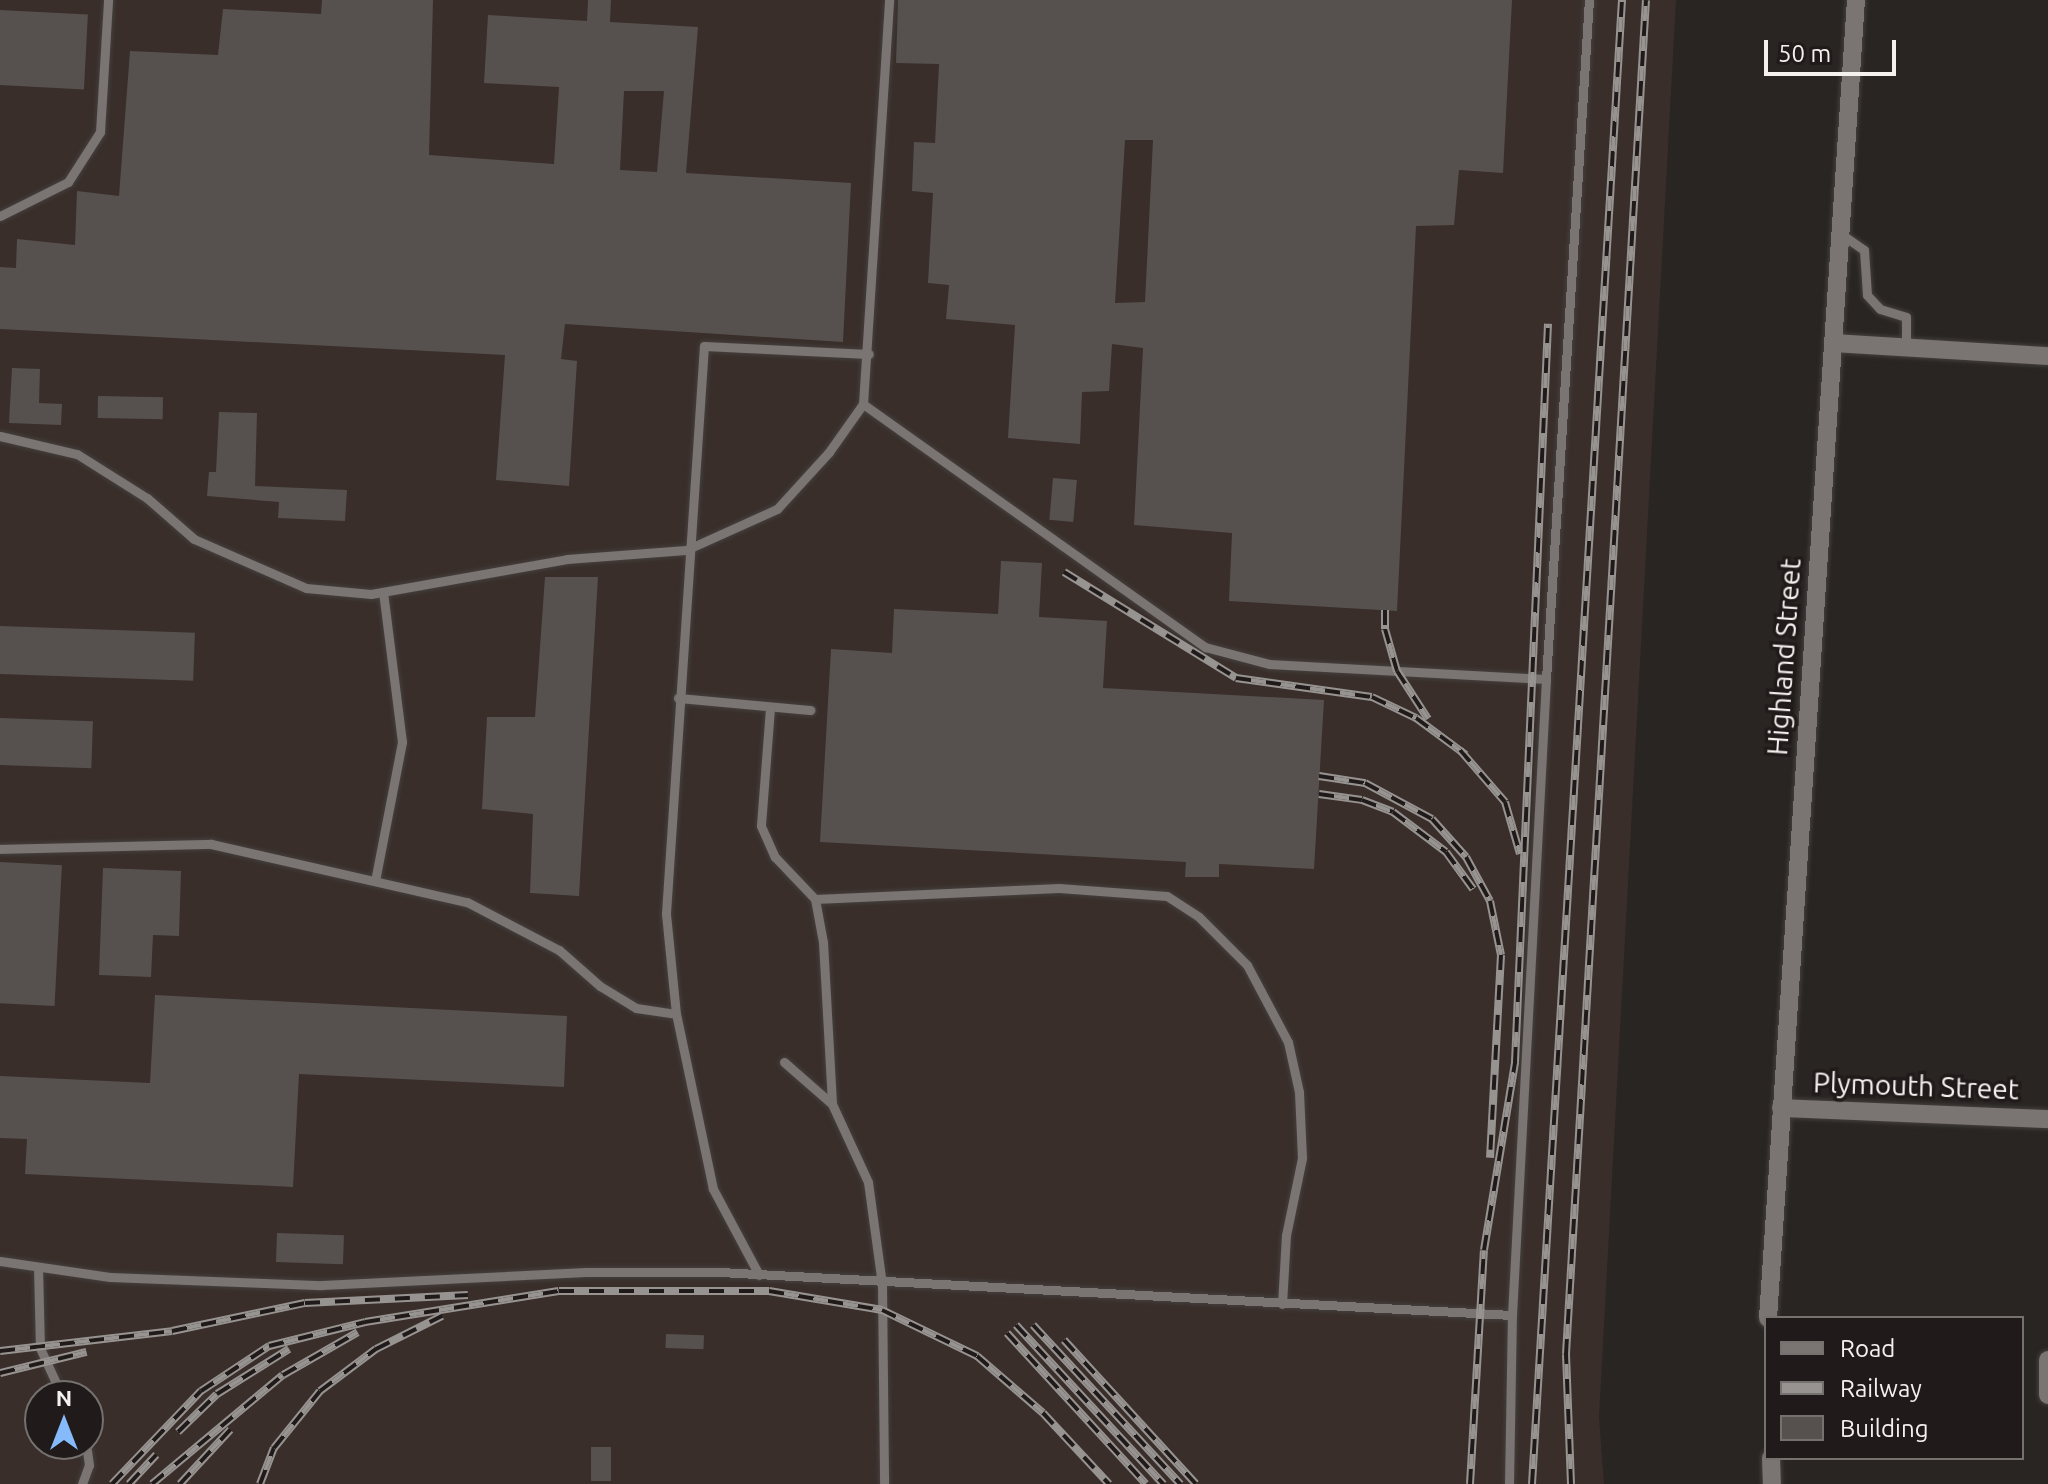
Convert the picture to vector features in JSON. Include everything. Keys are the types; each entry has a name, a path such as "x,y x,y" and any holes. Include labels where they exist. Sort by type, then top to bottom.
{"street":[{"name":"Highland Street","path":"1768,1316 1856,0"},
{"path":"1834,343 2048,356"},
{"name":"Plymouth Street","path":"1781,1108 2048,1119"},
{"path":"2048,1360 2048,1395"},
{"path":"1771,1460 1772,1484"}],"lane":[{"path":"0,216 68,182 100,132 108,0"},
{"path":"0,436 77,454 147,498 194,539 306,588 383,592 567,559 686,550 777,509 863,404 869,354 889,0"},
{"path":"1509,1484 1512,1315 1546,679 1589,0"},
{"path":"1841,234 1864,250 1867,295 1880,309 1906,317 1906,348"},
{"path":"759,1275 713,1189 676,1014 666,913 686,550 704,346 869,354"},
{"path":"863,404 1205,647 1269,664 1546,679"},
{"path":"375,881 402,742 383,592"},
{"path":"678,698 810,710"},
{"path":"770,708 761,826 775,857 815,899 823,942 832,1104 868,1182 882,1284 884,1484"},
{"path":"0,849 211,844 467,902 559,950 600,986 636,1008 676,1014"},
{"path":"815,899 1059,888 1167,896 1199,917 1247,965 1288,1042 1299,1092 1302,1158 1286,1235 1282,1304"},
{"path":"784,1062 832,1104"},
{"path":"0,1261 110,1277 322,1285 586,1272 759,1275 882,1284 1512,1315"},
{"path":"38,1267 40,1348 55,1380"},
{"path":"82,1484 88,1460"}],"shaded area":[{"path":"0,0 1676,0 1599,1417 1604,1484 0,1484"}],"building":[{"path":"322,0 433,0 429,155 554,164 559,87 484,83 488,15 587,21 588,0 611,0 610,22 698,27 686,173 851,183 843,342 565,324 561,359 577,361 569,486 496,480 505,355 0,329 0,267 16,268 17,239 75,245 77,191 119,196 130,51 218,55 223,9 321,14","holes":["624,91 664,91 657,172 620,170"]},
{"path":"898,0 1512,0 1503,173 1459,170 1454,225 1416,226 1397,611 1229,601 1232,533 1134,525 1143,348 1112,344 1109,391 1082,392 1080,444 1008,438 1015,325 946,319 949,285 928,283 933,193 912,191 914,142 935,143 939,64 896,63","holes":["1125,140 1153,140 1145,302 1115,303"]},
{"path":"0,10 88,15 84,90 0,85"},
{"path":"12,368 40,369 39,403 62,404 61,425 9,423"},
{"path":"98,396 163,397 163,419 98,418"},
{"path":"219,412 257,413 255,486 347,490 345,521 278,518 279,502 207,496 209,472 216,472"},
{"path":"1053,478 1077,480 1073,522 1049,520"},
{"path":"1001,561 1042,563 1039,617 1107,621 1103,688 1324,700 1314,869 1219,864 1219,877 1185,877 1186,862 820,842 831,649 892,653 894,609 998,614"},
{"path":"545,577 598,577 579,896 530,893 533,814 482,809 487,717 535,717"},
{"path":"0,626 195,633 193,681 0,674"},
{"path":"0,718 93,721 91,768 0,765"},
{"path":"0,862 62,865 55,1006 0,1003"},
{"path":"103,868 181,871 179,936 153,935 151,977 99,975"},
{"path":"155,995 567,1016 564,1087 299,1074 293,1187 25,1174 27,1139 0,1138 0,1076 150,1083"},
{"path":"277,1233 344,1235 343,1264 276,1262"},
{"path":"666,1334 704,1335 703,1349 666,1348"},
{"path":"591,1447 611,1447 611,1481 591,1481"}],"railway":[{"path":"1532,1484 1622,0"},
{"path":"1571,1484 1566,1354 1646,0"},
{"path":"1470,1484 1484,1250 1515,1062 1548,324"},
{"path":"1064,572 1236,678 1372,697 1416,718 1466,755"},
{"path":"1385,610 1385,629 1397,671 1428,719"},
{"path":"1460,750 1505,802 1520,854"},
{"path":"1319,776 1365,783 1432,819 1466,857 1490,901 1501,955 1490,1158"},
{"path":"1319,794 1362,800 1393,812 1446,852 1473,889"},
{"path":"112,1484 201,1391 269,1346 365,1322 559,1291 769,1291 882,1310 977,1356 1043,1413 1109,1484"},
{"path":"0,1351 172,1331 305,1303 468,1295"},
{"path":"260,1484 274,1448 320,1391 376,1349 442,1316"},
{"path":"1016,1325 1163,1484"},
{"path":"1033,1325 1180,1484"},
{"path":"152,1484 283,1375 358,1332"},
{"path":"1007,1333 1146,1484"},
{"path":"1064,1340 1196,1484"},
{"path":"178,1432 217,1394 289,1349"},
{"path":"0,1373 86,1352"},
{"path":"180,1484 230,1430"},
{"path":"129,1484 156,1455"}]}
